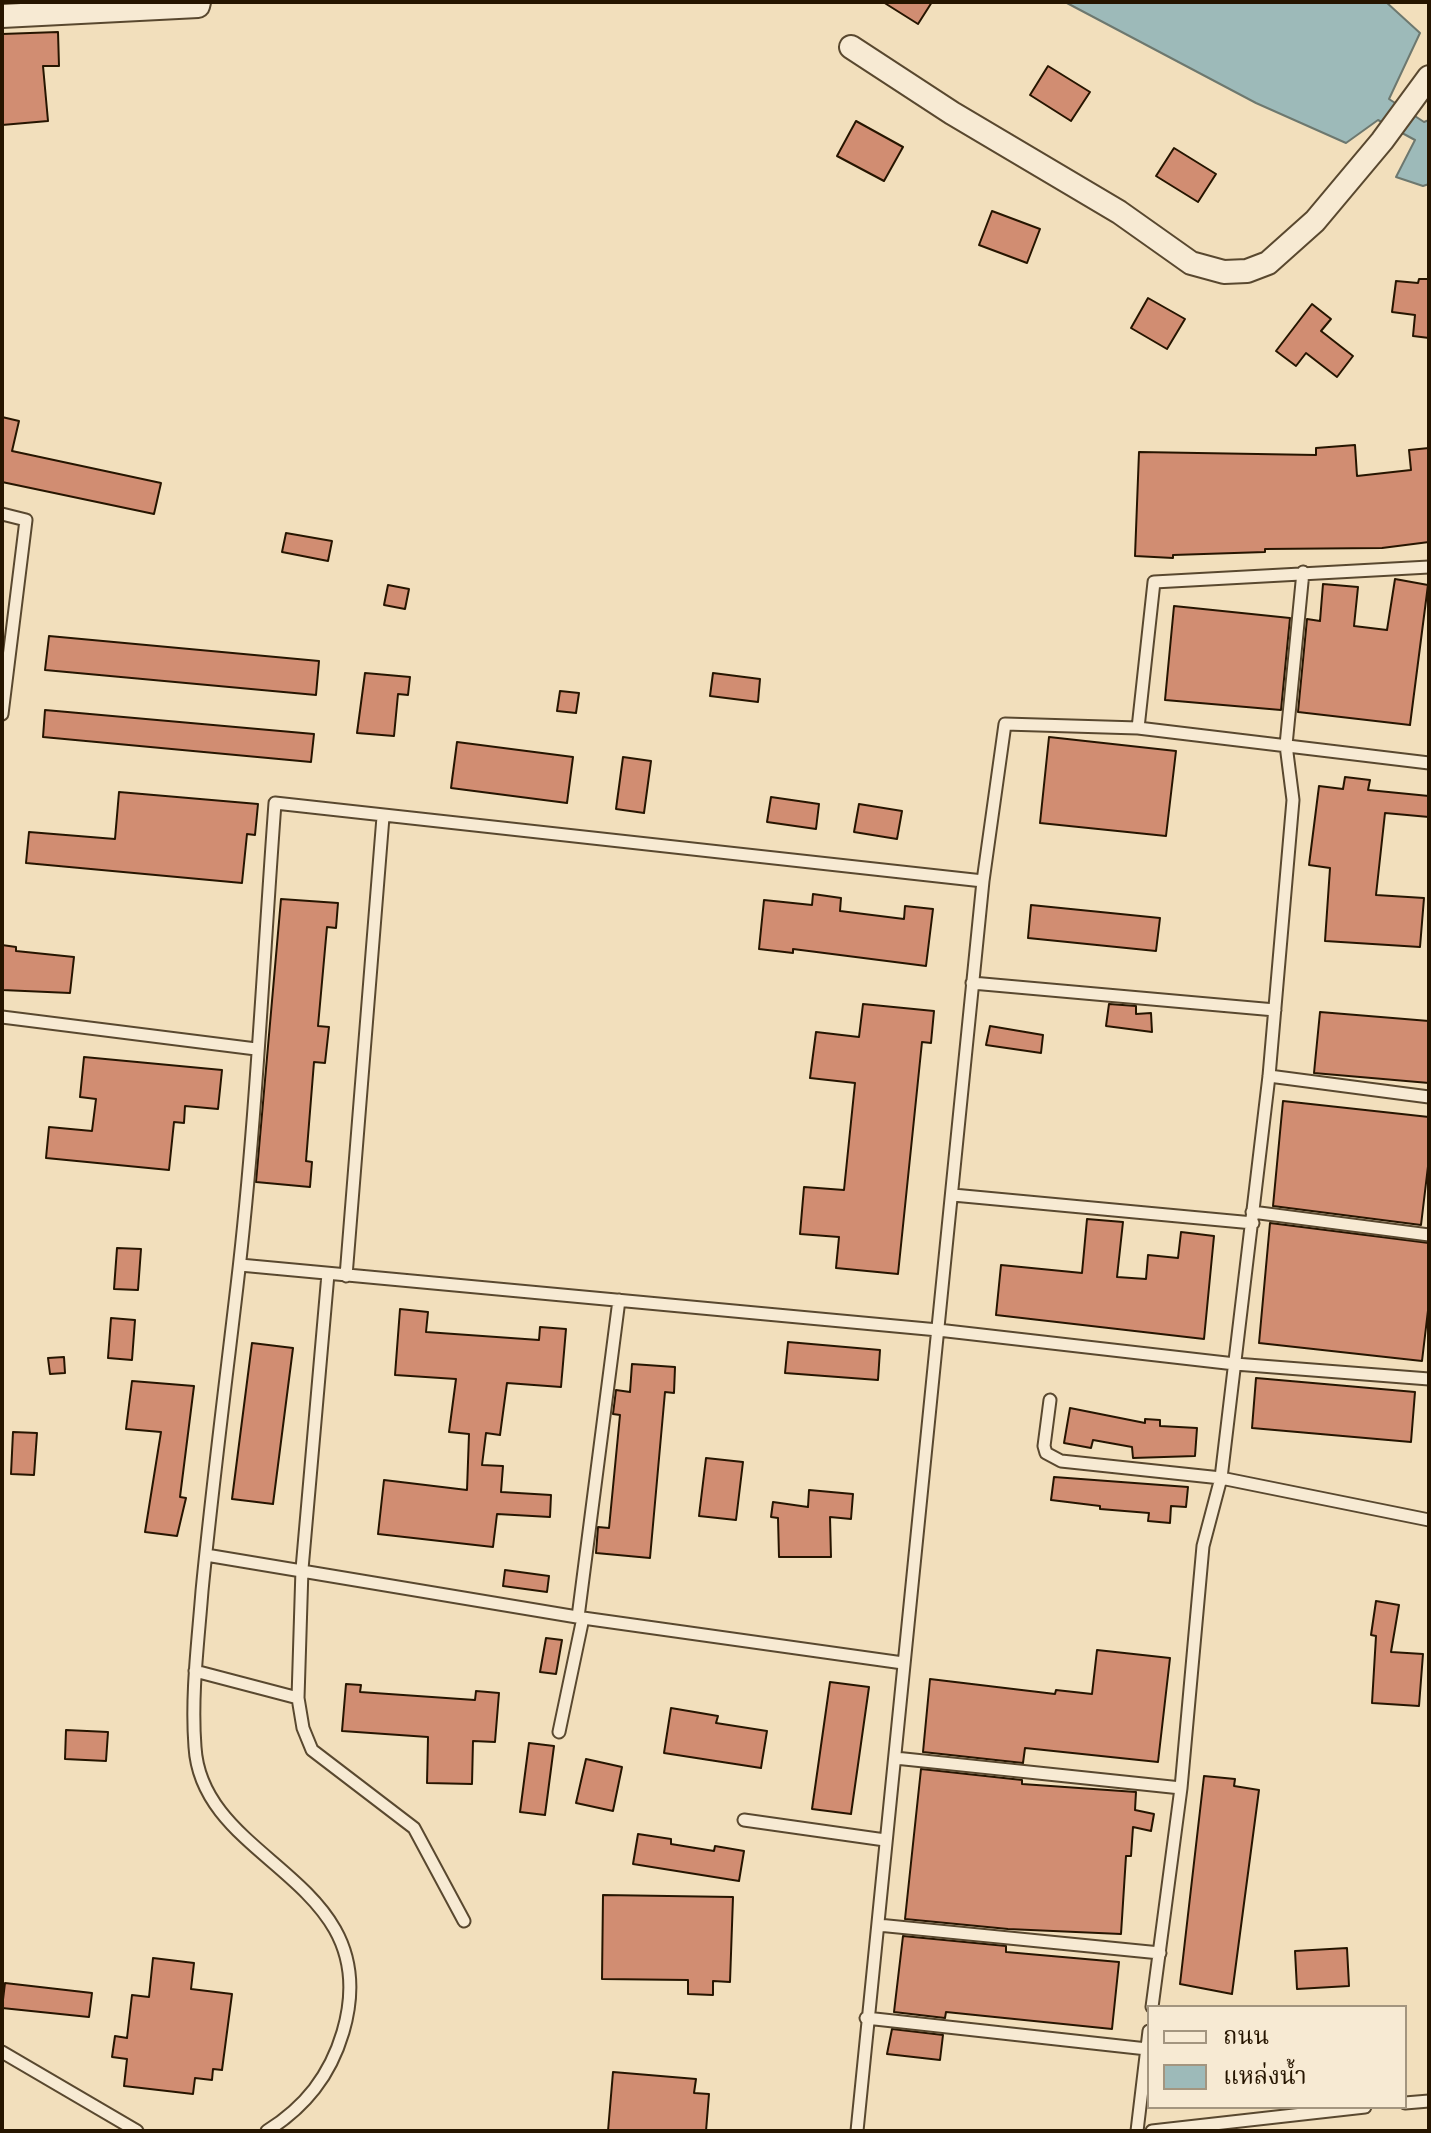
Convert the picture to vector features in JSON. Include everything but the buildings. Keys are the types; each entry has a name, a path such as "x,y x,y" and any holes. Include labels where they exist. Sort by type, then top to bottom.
{"street":[{"path":"2,16 198,6 199,2"},
{"path":"851,47 952,113 1119,212 1191,263 1224,272 1247,271 1268,263 1315,221 1382,141 1429,77"}],"lane":[{"path":"2,514 26,520 2,714"},
{"path":"1138,728 1154,582 1429,567"},
{"path":"1152,2005 1181,1788 1203,1546 1221,1478 1269,1076 1293,800 1286,745 1303,572"},
{"path":"857,2131 972,983 1005,724 1138,728 1429,763"},
{"path":"267,2131 290,2116 312,2095 333,2060 348,2010 346,1960 338,1938 318,1905 225,1818 207,1794 195,1752 195,1671 240,1265 275,803 983,881"},
{"path":"346,1276 383,817"},
{"path":"972,983 1275,1010"},
{"path":"2,1017 256,1049"},
{"path":"1269,1076 1429,1097"},
{"path":"953,1195 1252,1217 1429,1235"},
{"path":"240,1265 938,1330 1235,1364 1429,1379"},
{"path":"328,1274 302,1569 298,1698 306,1738 312,1750 410,1823 427,1847 464,1921"},
{"path":"559,1732 580,1618 619,1300"},
{"path":"1050,1400 1044,1446 1052,1458 1221,1478 1429,1520"},
{"path":"206,1555 580,1618 903,1663"},
{"path":"195,1671 298,1698"},
{"path":"895,1758 1181,1788"},
{"path":"744,1820 885,1840"},
{"path":"878,1925 1160,1953"},
{"path":"866,2018 1147,2049 1137,2131"},
{"path":"2,2052 137,2131"},
{"path":"1407,2103 1429,2101"},
{"path":"1152,2131 1219,2126 1350,2109"}],"water":[{"path":"1065,2 1386,2 1420,33 1389,99 1424,122 1429,120 1429,184 1423,186 1396,177 1415,140 1378,120 1346,143 1256,103"}]}
